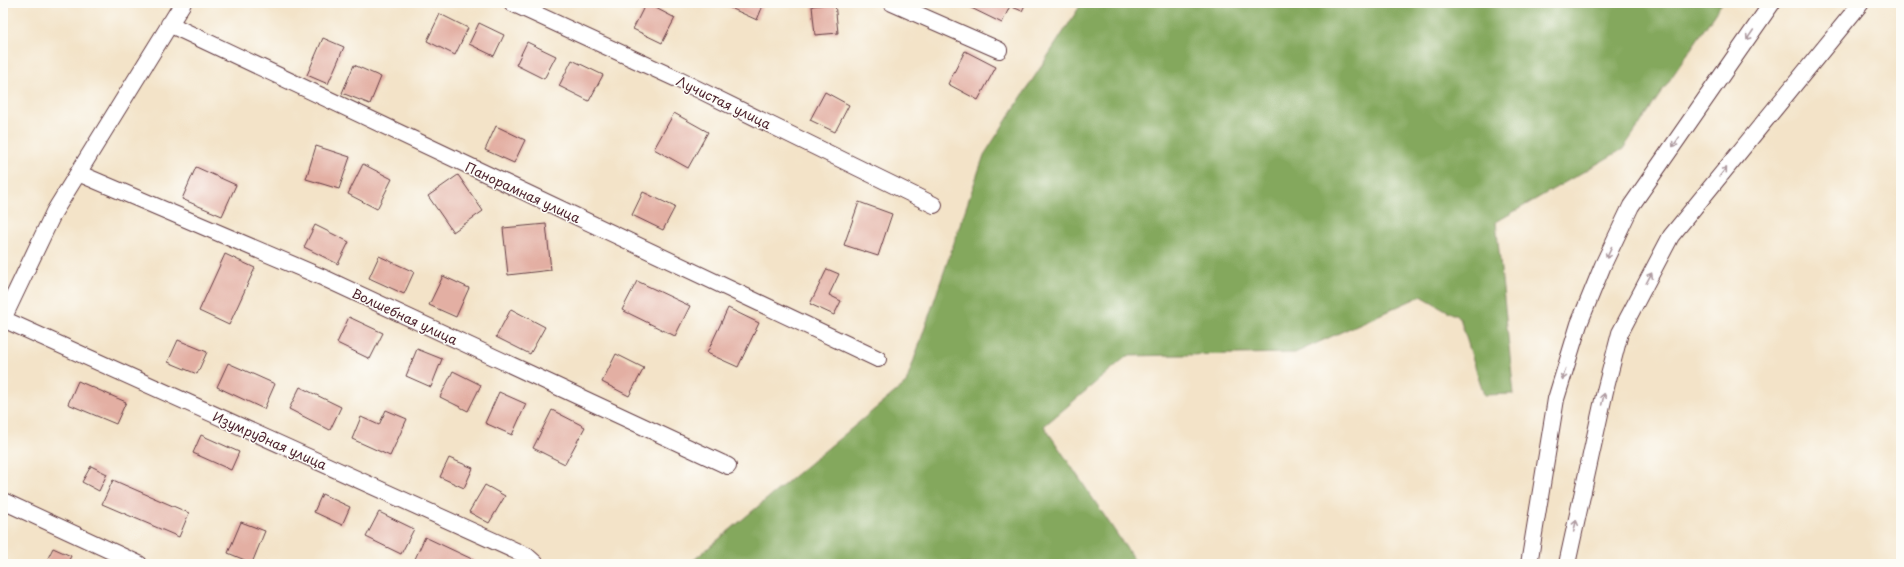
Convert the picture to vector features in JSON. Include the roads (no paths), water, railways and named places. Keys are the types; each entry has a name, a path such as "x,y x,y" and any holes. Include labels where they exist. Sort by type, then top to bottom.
{"street":[{"path":"3,319 54,212 169,24 184,3"},
{"name":"Лучистая улица","path":"512,3 677,79 934,205"},
{"path":"892,3 999,50"},
{"path":"1529,564 1556,399 1578,324 1603,265 1631,206 1772,3"},
{"path":"1567,564 1605,391 1620,334 1671,236 1861,3"},
{"name":"Панорамная улица","path":"169,24 878,359"},
{"name":"Волшебная улица","path":"78,174 324,278 728,466"},
{"name":"Изумрудная улица","path":"3,319 527,556 536,564"},
{"path":"3,501 139,564"}]}
